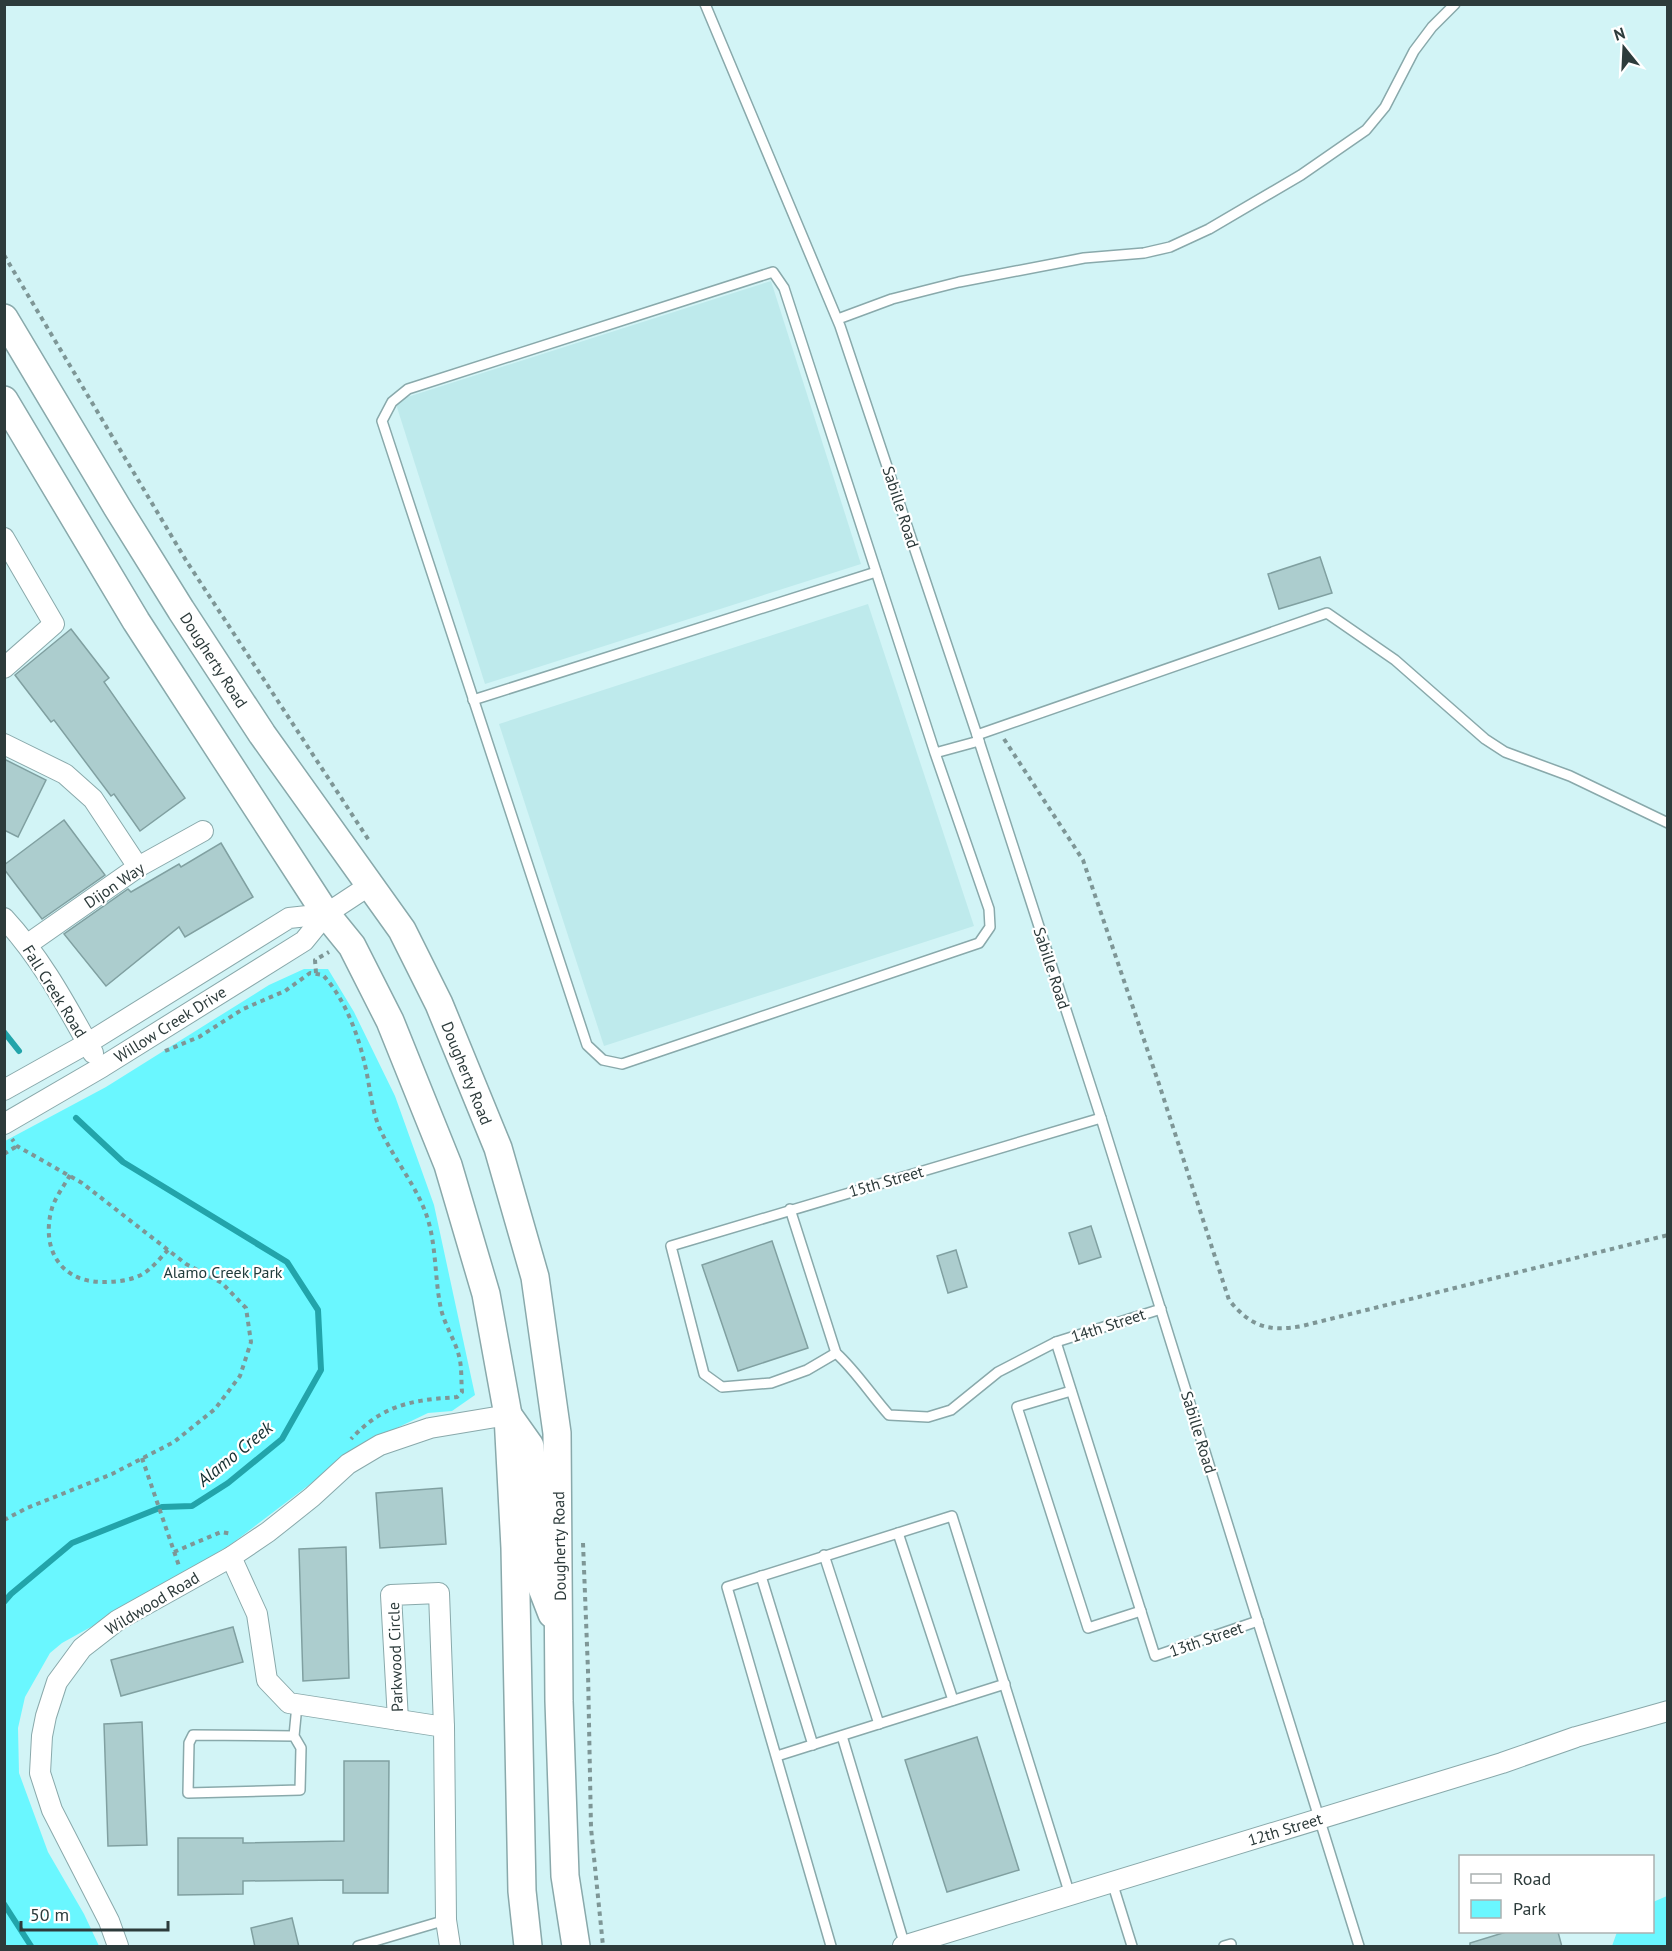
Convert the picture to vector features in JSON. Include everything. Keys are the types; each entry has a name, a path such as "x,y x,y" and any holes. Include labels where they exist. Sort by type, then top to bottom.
{"main road":[{"name":"Dougherty Road","path":"4,318 181,610 262,734 402,930 439,1004 498,1148 535,1277 557,1433 559,1701 565,1876 576,1947"},
{"path":"4,400 136,621 326,914 352,946 390,1021 448,1165 486,1294 508,1415 515,1548 522,1891 528,1947"},
{"path":"508,1415 530,1446 540,1583 559,1635"}],"street":[{"path":"4,538 54,624 4,668"},
{"path":"4,744 65,774 93,799 138,867"},
{"name":"Dijon Way","path":"28,944 138,867 203,831"},
{"name":"Willow Creek Drive","path":"4,1124 102,1067 304,941 326,914 370,885"},
{"name":"Willow Creek Drive","path":"4,1090 88,1043 289,918 326,914"},
{"name":"Fall Creek Road","path":"4,918 28,944 102,1067"},
{"name":"Wildwood Road","path":"118,1947 109,1921 52,1810 40,1773 44,1726 57,1682 82,1648 118,1620 231,1557 277,1525 348,1464 380,1445 430,1428 508,1415"},
{"name":"Parkwood Circle","path":"231,1557 257,1614 267,1680 289,1703 444,1727"},
{"name":"Parkwood Circle","path":"398,1720 391,1595 439,1593 444,1727 446,1920 450,1947"},
{"name":"12th Street","path":"904,1946 1502,1763 1576,1737 1668,1711"}],"lane":[{"name":"Sabille Road","path":"705,4 838,319 978,738 1101,1118 1359,1947"},
{"path":"838,319 892,299 960,282 1084,258 1138,254 1158,250 1209,229 1301,175 1366,130 1393,94 1414,51 1432,27 1455,4"},
{"path":"773,272 784,288 935,753 989,909 990,927 979,943 622,1064 603,1060 587,1045 473,700 382,421 392,402 408,389 773,272"},
{"path":"473,700 876,572"},
{"path":"935,753 978,738 997,728 1326,613 1395,660 1485,739 1505,752 1570,776 1668,823"},
{"name":"15th Street","path":"836,1353 807,1370 771,1383 722,1387 704,1374 672,1245 1101,1118"},
{"path":"790,1209 836,1353"},
{"name":"14th Street","path":"836,1353 851,1366 866,1389 889,1416 928,1417 951,1410 998,1372 1056,1342 1161,1309"},
{"path":"1056,1342 1141,1611 1088,1628 1017,1407 1071,1391"},
{"path":"831,1947 727,1587 952,1516 1070,1894"},
{"path":"898,1533 953,1700"},
{"path":"824,1556 879,1724"},
{"path":"761,1576 813,1745"},
{"name":"13th Street","path":"1141,1611 1155,1656 1258,1621"},
{"path":"777,1756 1005,1684"},
{"path":"294,1736 193,1735 189,1743 188,1793 300,1790 301,1748 294,1736 297,1705"},
{"path":"842,1736 904,1946"},
{"path":"1112,1882 1132,1947"},
{"path":"358,1947 446,1920"},
{"path":"1224,1947 1231,1944 1231,1947"}],"path":[{"path":"4,255 187,562 371,844"},
{"path":"997,728 1083,860 1229,1300 1240,1314 1257,1325 1280,1330 1302,1326 1668,1235"},
{"path":"315,960 316,973"},
{"path":"160,1053 177,1048 199,1037 243,1009 285,991 310,973 323,975 341,999 365,1065 370,1099 380,1127 426,1213 433,1242 441,1309 447,1330 460,1357 462,1392 449,1398 409,1403 386,1411 367,1422 345,1445"},
{"path":"4,1154 17,1146 70,1176 186,1264 222,1283 246,1308 251,1342 240,1376 216,1409 174,1442 112,1474 27,1508 4,1520"},
{"path":"70,1176 53,1205 51,1214 51,1244 54,1256 62,1268 88,1282 125,1280 141,1275 168,1250"},
{"path":"459,1394 463,1399"},
{"path":"142,1458 185,1583"},
{"path":"174,1552 221,1532 231,1532 235,1537"}],"shaded area":[{"path":"771,281 861,564 485,684 395,401"},
{"path":"868,604 974,926 604,1046 499,724"}],"green space":[{"name":"Alamo Creek Park","path":"304,969 328,969 354,1012 395,1096 434,1205 475,1395 452,1411 428,1413 351,1450 326,1472 230,1545 62,1643 50,1653 25,1697 18,1728 19,1773 48,1852 84,1914 99,1946 5,1946 5,1141 106,1087 269,985"},
{"path":"1667,1896 1667,1946 1612,1946 1617,1933 1654,1933 1654,1902"}],"building":[{"path":"1320,557 1332,593 1279,609 1268,574"},
{"path":"71,629 109,678 104,682 185,798 140,831 114,794 111,796 54,720 51,722 15,675"},
{"path":"4,759 46,780 18,837 4,830"},
{"path":"64,820 105,875 42,919 4,869 4,865"},
{"path":"221,843 253,897 185,937 179,927 106,986 64,934 128,889 131,892 179,864 181,867"},
{"path":"1091,1226 1101,1257 1079,1264 1069,1233"},
{"path":"772,1241 808,1348 738,1371 702,1265"},
{"path":"956,1250 967,1287 948,1293 937,1256"},
{"path":"442,1488 446,1544 380,1548 376,1493"},
{"path":"346,1547 349,1678 303,1681 299,1549"},
{"path":"233,1627 243,1662 121,1696 111,1660"},
{"path":"142,1722 147,1845 108,1846 104,1724"},
{"path":"977,1737 1019,1870 947,1892 905,1760"},
{"path":"344,1761 389,1761 388,1893 343,1893 343,1880 243,1881 243,1894 178,1895 178,1838 243,1838 243,1843 344,1841"},
{"path":"292,1918 299,1947 255,1947 251,1928"},
{"path":"1503,1933 1558,1933 1562,1947 1470,1947 1470,1943"}],"waterway":[{"name":"Alamo Creek","path":"4,1032 19,1051"},
{"name":"Alamo Creek","path":"4,1602 72,1543 162,1507 192,1506 228,1483 282,1439 321,1370 318,1310 287,1262 123,1162 76,1118"},
{"name":"Alamo Creek","path":"4,1904 31,1946"}]}
